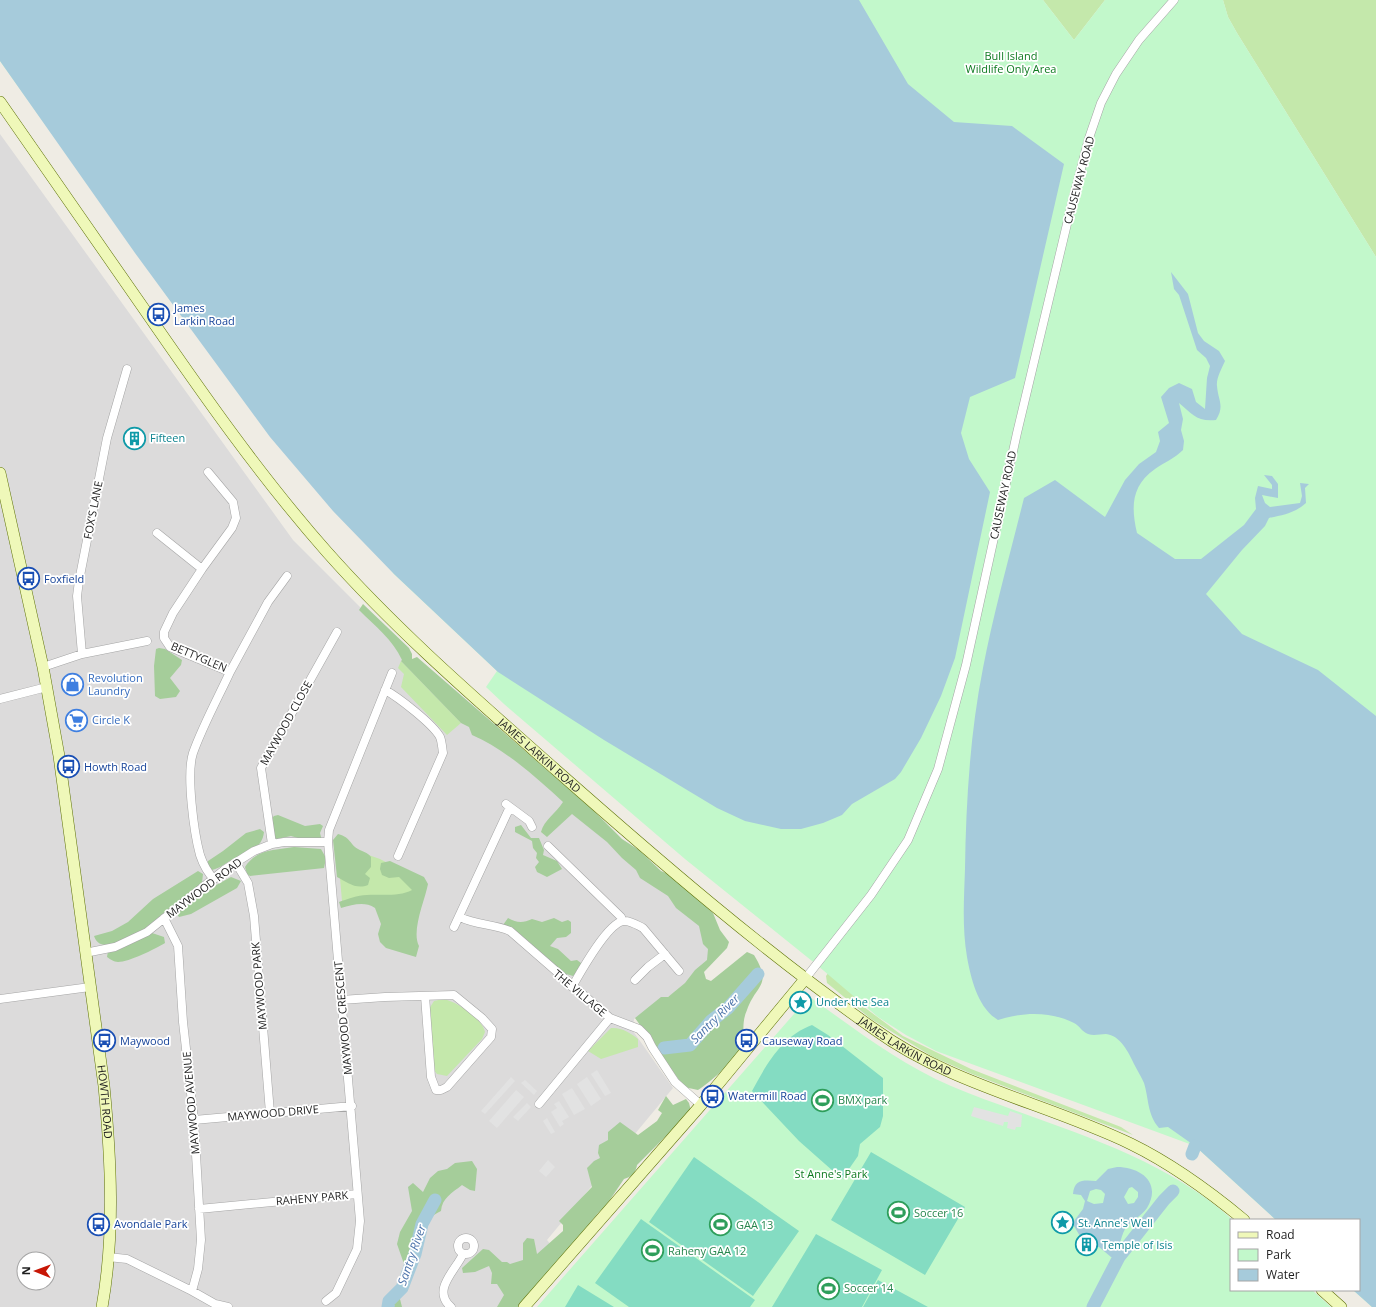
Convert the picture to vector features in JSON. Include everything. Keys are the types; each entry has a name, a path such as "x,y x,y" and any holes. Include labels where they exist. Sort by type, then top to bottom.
{"main road":[{"name":"JAMES LARKIN ROAD","path":"0,102 216,412 262,474 326,551 418,646 497,718 641,845 806,979 877,1032 907,1051 976,1083 1130,1144 1184,1174 1243,1219"},
{"name":"HOWTH ROAD","path":"0,472 47,687 59,756 108,1131 110,1187 108,1258 102,1307"},
{"path":"524,1307 701,1105 806,979"},
{"path":"1323,1291 1341,1307"}],"street":[{"name":"CAUSEWAY ROAD","path":"806,979 871,895 908,840 938,769 966,665 1017,433 1089,138 1101,103 1116,74 1139,40 1174,0"},
{"name":"FOX'S LANE","path":"82,654 77,596 79,581 107,438 127,369"},
{"name":"BETTYGLEN","path":"208,472 233,502 236,518 232,528 202,569 173,613 164,632 164,638 170,647 230,672 268,602 287,576"},
{"path":"157,533 202,569"},
{"name":"MAYWOOD CLOSE","path":"272,844 261,768 338,632"},
{"path":"42,667 82,654 147,641"},
{"path":"214,879 205,867 200,856 190,769 193,753 230,672"},
{"path":"328,842 329,830 392,673"},
{"path":"0,699 47,687"},
{"path":"385,690 397,696 440,736 443,753 398,856"},
{"path":"454,927 460,917 508,806 528,821 532,827"},
{"name":"MAYWOOD ROAD","path":"85,953 115,947 147,932 214,879 254,851 272,844 328,842"},
{"name":"MAYWOOD CRESCENT","path":"328,842 341,1000 352,1106 357,1194"},
{"path":"548,846 621,917 622,921"},
{"name":"MAYWOOD PARK","path":"236,863 248,883 254,916 270,1114"},
{"name":"THE VILLAGE","path":"460,917 467,921 500,927 510,931 572,987 610,1018 639,1029 647,1037 675,1082 701,1105"},
{"name":"MAYWOOD AVENUE","path":"164,918 178,946 183,1022 194,1120 201,1240 198,1269 192,1291"},
{"path":"572,987 590,955 616,925 622,921 636,924 643,928 657,942 679,971"},
{"path":"635,980 648,967 665,954"},
{"path":"0,999 90,987"},
{"path":"341,1000 425,996 454,995 482,1018 492,1029 491,1037 447,1087 440,1090 436,1090 433,1086 431,1077 425,996"},
{"path":"539,1104 610,1018"},
{"name":"MAYWOOD DRIVE","path":"194,1120 352,1106"},
{"name":"RAHENY PARK","path":"199,1209 357,1194 360,1221 357,1249 336,1293 326,1301"},
{"path":"451,1307 444,1296 445,1282 463,1254"},
{"path":"108,1258 127,1259 192,1291 215,1306 228,1307"}],"shaded area":[{"path":"0,134 293,540 420,667 707,918 719,950 683,987 634,1019 633,1031 673,1088 547,1240 560,1256 520,1307 0,1307"},
{"path":"597,1070 611,1093 605,1096 591,1074"},
{"path":"511,1077 515,1081 485,1114 481,1111"},
{"path":"587,1077 601,1099 591,1106 577,1084"},
{"path":"525,1080 537,1091 534,1095 521,1083"},
{"path":"572,1088 585,1109 574,1115 562,1094"},
{"path":"516,1090 524,1097 497,1128 489,1121"},
{"path":"559,1101 569,1117 562,1121 564,1124 560,1127 551,1112 557,1108 554,1104"},
{"path":"527,1103 531,1107 518,1121 513,1117"},
{"path":"974,1107 1008,1116 1010,1111 1022,1115 1021,1127 1016,1127 1015,1130 1007,1128 1008,1122 1004,1122 1003,1126 971,1116"},
{"path":"547,1118 555,1132 551,1134 543,1121"},
{"path":"548,1160 555,1167 546,1177 539,1171"}],"green space":[{"name":"Bull Island Wildlife Only Area","path":"0,0 1043,0 1074,40 1105,0 1223,0 1228,17 1237,33 1376,257 1376,1307 1372,1307 1354,1291 1360,1291 1360,1219 1275,1219 1195,1146 936,1051 906,1035 878,1017 817,965 685,859 504,704 486,687 497,671 394,574 175,307 0,61"},
{"path":"1043,0 1105,0 1074,40"},
{"path":"1223,0 1376,0 1376,257 1237,33 1228,17"},
{"path":"363,604 409,648 412,654 412,659 417,657 593,810 622,839 639,850 661,871 668,874 713,913 720,930 729,942 727,948 704,972 706,979 711,981 747,952 754,955 760,965 763,979 745,1014 741,1047 725,1068 704,1086 698,1090 684,1087 635,1018 661,997 668,997 685,983 695,970 707,960 708,949 703,944 699,926 676,908 668,896 640,878 636,870 607,842 572,814 547,837 541,832 547,820 563,802 508,756 472,735 469,727 461,723 401,661 402,660 394,646 359,610"},
{"path":"156,649 165,649 182,660 181,665 170,678 180,691 176,697 160,699 155,696 154,666"},
{"path":"401,661 461,723 447,735 401,687 404,674 398,668"},
{"path":"278,815 305,826 320,824 323,826 320,833 322,841 305,840 291,836 277,839 274,838 270,820 274,816"},
{"path":"521,825 531,838 539,838 544,850 543,855 557,861 562,869 547,877 537,872 535,867 539,862 536,858 537,853 533,848 532,841 515,832 515,827"},
{"path":"260,829 264,832 263,838 254,849 218,868 212,870 208,868 208,861 246,833"},
{"path":"338,834 346,837 355,847 371,857 371,867 365,874 370,878 368,885 360,887 356,886 337,877 333,840"},
{"path":"337,844 380,859 420,880 415,896 342,901"},
{"path":"294,847 321,849 326,858 324,868 250,876 247,874 245,867 255,857 267,851"},
{"path":"390,861 424,877 428,884 419,915 417,940 419,946 416,957 386,948 380,942 378,934 381,924 375,908 363,904 341,908 339,902 353,897 401,894 412,890 399,877 389,878 382,875 380,869 381,863"},
{"path":"198,871 203,874 202,883 194,891 198,898 209,889 231,877 241,881 237,888 191,914 179,917 172,908 152,933 164,937 165,943 161,946 129,960 115,962 107,957 109,945 100,944 96,941 94,936 112,931 128,922 153,899"},
{"path":"508,918 520,922 532,919 542,922 554,918 562,922 568,920 571,922 571,933 566,937 557,938 550,946 558,949 571,961 577,960 581,963 581,967 573,976 563,973 503,925"},
{"path":"838,960 864,1007 903,1036 971,1069 1121,1127 1133,1135 972,1074 933,1057 871,1019 827,983 826,976"},
{"name":"St Anne's Park","path":"808,998 811,998 896,1057 932,1077 987,1100 1098,1141 1169,1175 1202,1195 1232,1219 1230,1219 1230,1291 1313,1291 1331,1307 537,1307"},
{"path":"443,999 455,1003 468,1011 479,1021 485,1032 482,1039 447,1076 437,1074 434,1070 429,1009 434,1001"},
{"name":"BMX park","path":"812,1025 828,1035 883,1078 883,1116 880,1127 860,1144 858,1156 842,1179 799,1141 752,1091 776,1052 792,1036"},
{"path":"611,1028 622,1029 638,1039 638,1047 601,1059 588,1051"},
{"path":"666,1096 673,1105 686,1099 689,1103 691,1111 637,1165 633,1174 624,1179 605,1207 598,1213 550,1273 518,1307 497,1307 504,1295 497,1284 491,1284 492,1273 489,1266 475,1272 463,1273 462,1268 483,1249 489,1250 502,1262 507,1262 510,1264 523,1260 523,1243 527,1238 534,1239 537,1254 563,1231 563,1225 559,1221 592,1187 587,1168 594,1161 600,1158 598,1153 599,1145 608,1140 608,1132 620,1122 638,1135 657,1121 662,1113 658,1110"},
{"name":"Soccer 16","path":"871,1152 965,1207 925,1275 831,1220"},
{"name":"GAA 13","path":"694,1157 799,1231 753,1296 649,1222"},
{"path":"472,1161 477,1169 475,1191 462,1185 445,1199 441,1211 435,1214 426,1224 416,1255 416,1261 412,1266 404,1264 397,1244 400,1232 412,1211 408,1187 413,1183 423,1192 430,1178 438,1171 447,1169 455,1163"},
{"name":"Raheny GAA 12","path":"641,1219 755,1300 750,1307 629,1307 595,1283"},
{"name":"Soccer 14","path":"816,1234 882,1270 862,1307 772,1307"},
{"path":"878,1280 928,1307 863,1307"},
{"path":"578,1285 614,1307 565,1307"},
{"path":"392,1292 399,1295 402,1307 383,1307"}],"water":[{"path":"0,0 859,0 908,84 954,122 1012,126 1064,164 1015,378 970,397 961,433 969,459 990,492 955,658 941,696 921,738 901,772 895,779 852,804 842,815 823,823 801,829 781,829 745,821 717,808 604,740 498,672 394,574 333,511 270,437 135,253 0,61"},
{"path":"1171,272 1188,294 1198,333 1204,341 1219,351 1225,361 1217,380 1221,407 1216,420 1204,420 1191,414 1179,403 1183,419 1181,430 1184,441 1183,450 1155,469 1141,483 1137,490 1134,514 1137,533 1175,559 1201,559 1244,525 1256,509 1255,498 1258,486 1272,489 1272,485 1264,475 1272,476 1278,484 1278,498 1262,495 1265,503 1270,507 1300,503 1302,496 1300,483 1309,484 1305,488 1306,503 1284,515 1269,518 1265,526 1242,550 1206,594 1242,634 1318,670 1376,716 1376,1307 1372,1307 1354,1291 1360,1291 1360,1219 1275,1219 1195,1146 1168,1127 1159,1128 1150,1112 1143,1080 1127,1050 1116,1038 1106,1034 1088,1034 1074,1023 1056,1016 1027,1014 998,1020 991,1015 980,1001 976,992 965,946 964,902 966,819 975,718 987,647 1024,498 1055,480 1105,517 1125,480 1139,464 1156,452 1160,441 1158,432 1169,423 1161,397 1169,388 1179,383 1192,389 1196,402 1205,409 1207,378 1210,366 1206,358 1197,350 1179,295 1174,289"},
{"path":"1117,1167 1126,1168 1141,1173 1147,1178 1152,1191 1151,1199 1147,1208 1125,1229 1117,1251 1113,1257 1099,1247 1090,1246 1091,1244 1086,1241 1084,1243 1074,1226 1074,1221 1083,1209 1085,1201 1081,1195 1073,1194 1075,1186 1080,1182 1087,1180 1096,1181 1108,1169","holes":["1132,1187 1138,1192 1138,1197 1134,1203 1128,1204 1124,1197 1129,1188","1096,1189 1101,1190 1105,1194 1103,1203 1094,1204 1087,1201 1090,1191"]}],"waterway":[{"name":"Santry River","path":"664,1048 690,1045 711,1021 728,1008 758,974"},
{"path":"1192,1154 1195,1146"},
{"path":"1093,1307 1119,1257 1164,1200 1173,1191"},
{"name":"Santry River","path":"388,1307 389,1301 402,1288 415,1254 422,1224 435,1200"}],"place":[{"name":"James Larkin Road","path":"158,314"},
{"name":"Fifteen","path":"134,438"},
{"name":"Foxfield","path":"29,579"},
{"name":"Revolution Laundry","path":"73,684"},
{"name":"Circle K","path":"76,720"},
{"name":"Howth Road","path":"69,767"},
{"name":"Under the Sea","path":"800,1002"},
{"name":"Maywood","path":"105,1041"},
{"name":"Causeway Road","path":"747,1041"},
{"name":"Watermill Road","path":"713,1096"},
{"name":"BMX park","path":"822,1100"},
{"name":"Soccer 16","path":"898,1213"},
{"name":"St. Anne's Well","path":"1062,1223"},
{"name":"Avondale Park","path":"98,1224"},
{"name":"GAA 13","path":"721,1225"},
{"name":"Temple of Isis","path":"1087,1245"},
{"name":"Raheny GAA 12","path":"652,1251"},
{"name":"Soccer 14","path":"828,1288"}]}
